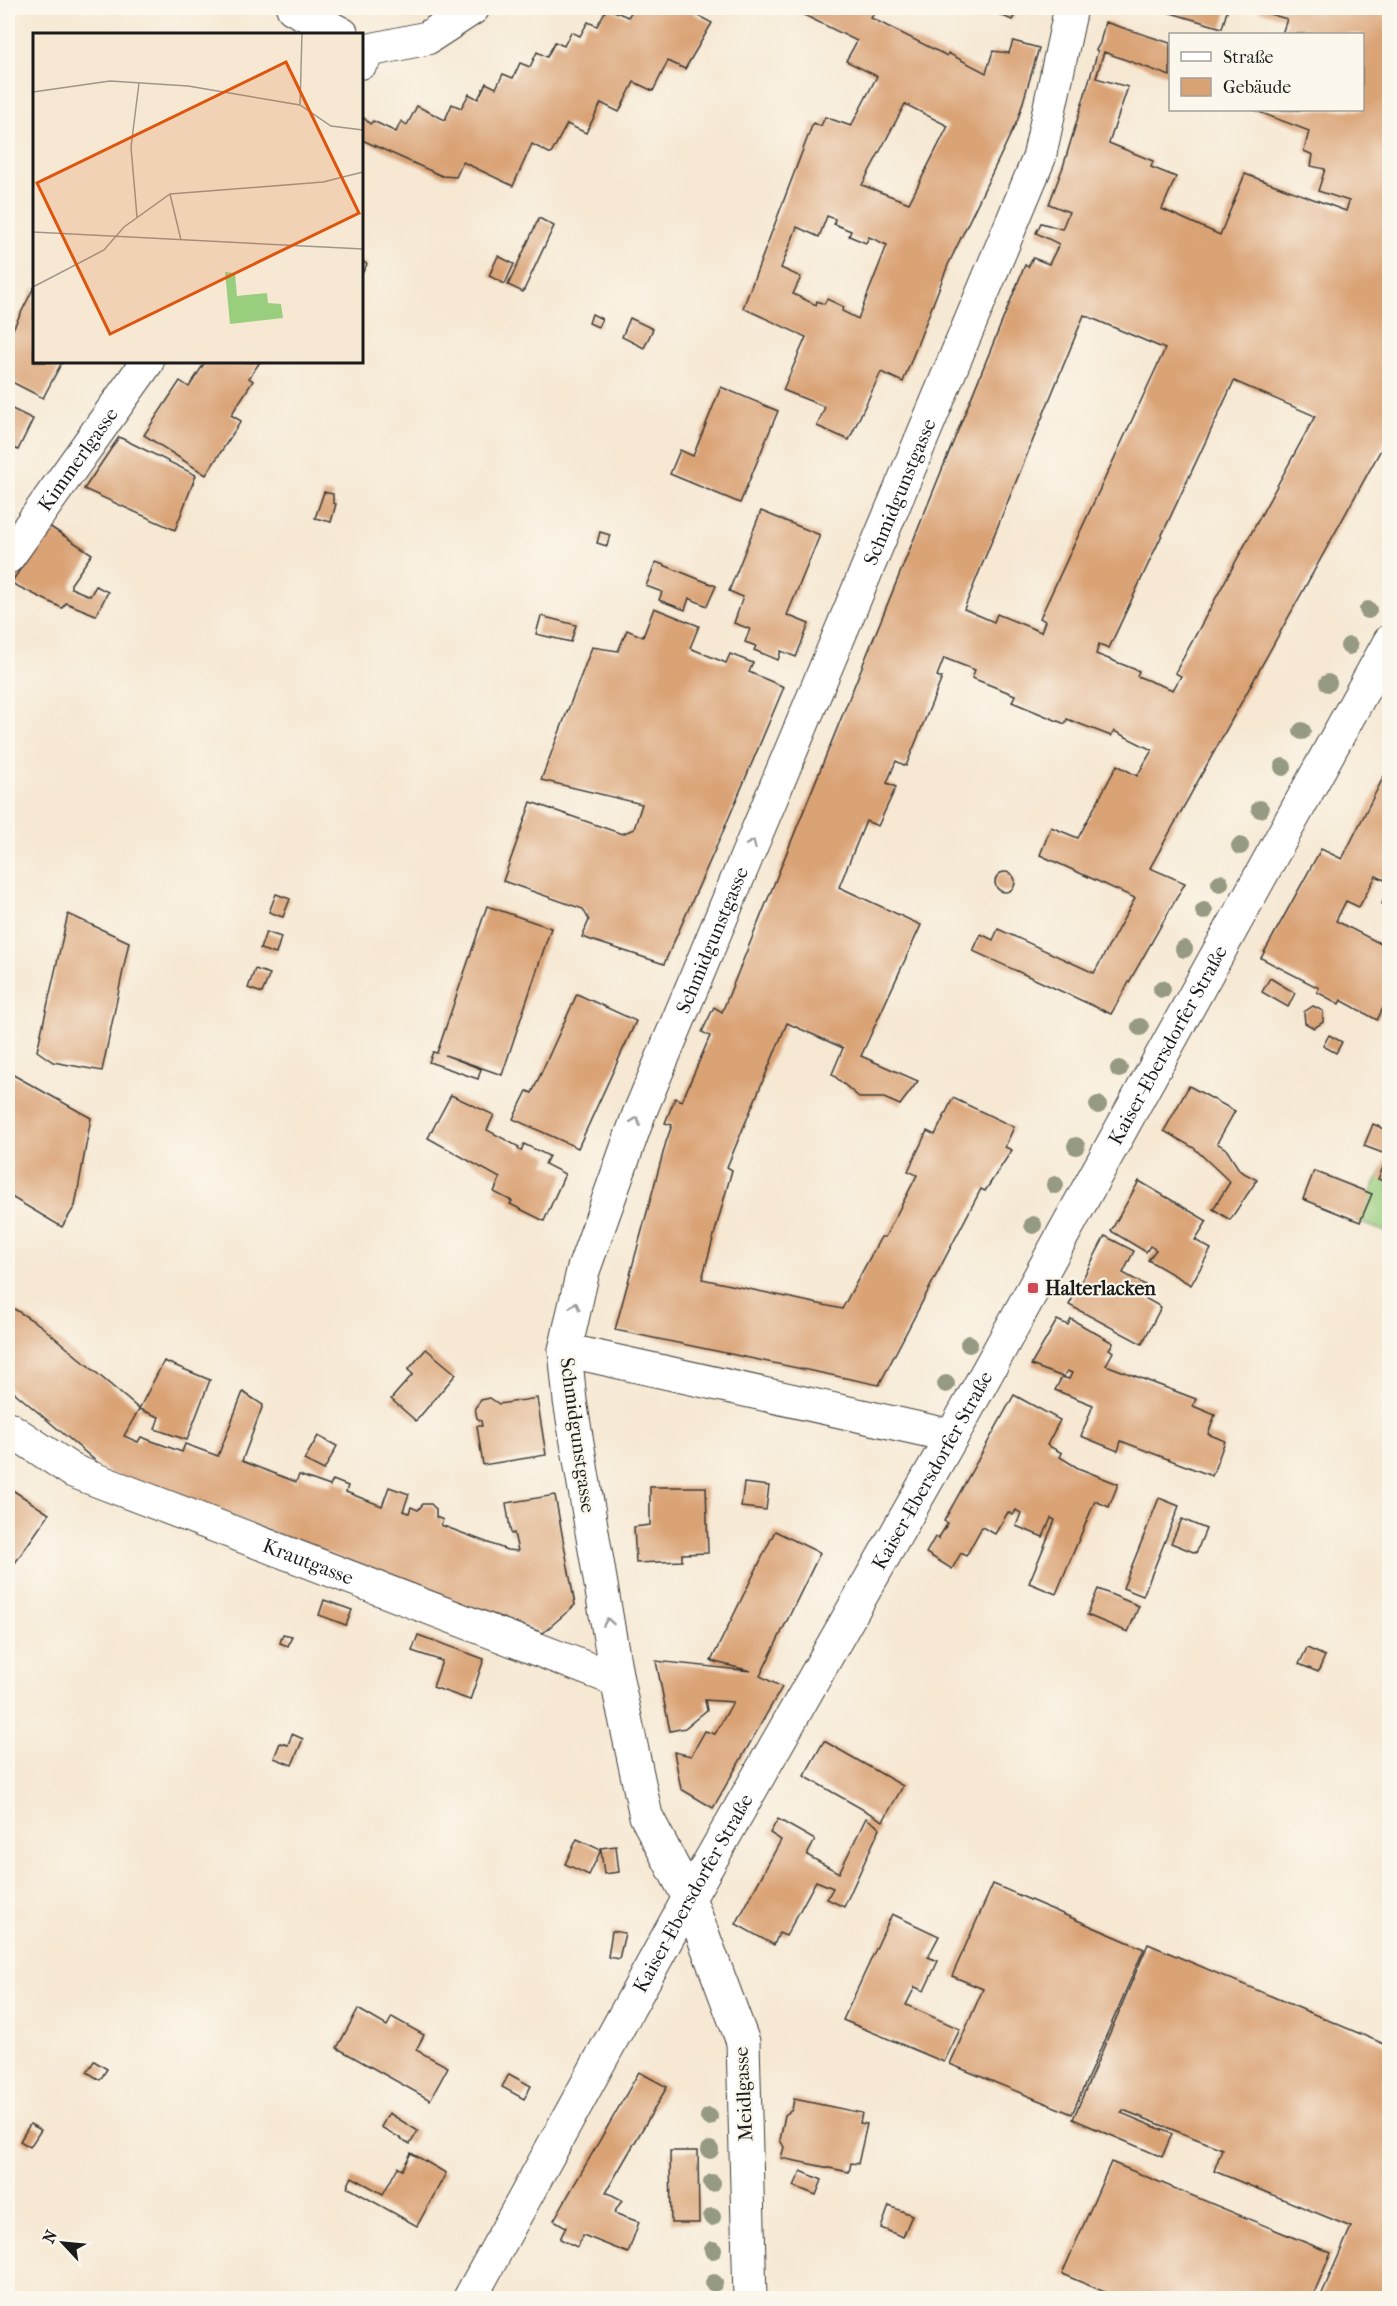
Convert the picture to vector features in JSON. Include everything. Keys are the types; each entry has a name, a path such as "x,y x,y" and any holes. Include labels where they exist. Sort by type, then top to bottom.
{"street":[{"path":"293,8 334,33"},
{"path":"363,47 427,38 473,8"},
{"name":"Schmidgunstgasse","path":"690,1898 646,1816 617,1680 570,1401 565,1350 582,1271 639,1114 1039,158 1071,8"},
{"name":"Kimmerlgasse","path":"8,557 146,363"},
{"name":"Kaiser-Ebersdorfer Straße","path":"470,2298 690,1898 952,1437 1389,641"},
{"path":"565,1350 952,1437"},
{"name":"Krautgasse","path":"8,1428 74,1471 617,1680"},
{"name":"Meidlgasse","path":"690,1898 742,2042 750,2298"}],"green space":[{"path":"1389,1156 1389,1233 1356,1221"}],"building":[{"path":"607,8 628,17 634,8 696,8 693,13 712,23 685,69 668,61 653,91 634,82 619,112 601,103 586,133 567,124 551,154 532,144 513,186 463,162 456,177 442,176 363,140 364,118 370,124 373,121 396,132 401,121 407,125 417,106 445,120 452,104 461,108 469,94 478,99 486,83 496,88 503,74 513,78 520,63 530,67 537,52 547,57 555,42 564,46 571,32 580,36 588,22 597,26"},
{"path":"790,8 877,8 871,18 986,73 993,51 1009,53 1013,41 1039,48 1018,119 948,265 903,382 881,372 849,440 817,426 825,407 783,390 806,337 743,308 813,123 821,126 825,117 851,126 877,76 846,61 857,41","holes":["905,104 948,126 909,203 862,185","827,216 835,219 834,224 851,231 849,236 866,243 869,237 887,245 858,319 842,311 844,307 827,299 824,304 817,301 816,305 793,294 801,277 781,268 797,227 819,237"]},
{"path":"984,8 1019,8 1012,20"},
{"path":"1154,8 1228,8 1222,28"},
{"path":"1260,8 1359,8 1389,17 1389,435 1150,868 1185,883 1111,1014 973,951 981,934 993,940 998,929 1094,973 1135,898 1040,855 1051,827 1078,838 1117,765 1137,776 1152,750 1114,731 1111,736 1067,719 1065,724 1012,702 1015,695 972,678 975,670 944,658 937,676 942,678 906,766 896,761 887,783 896,787 878,826 866,821 839,887 921,925 861,1056 918,1081 900,1105 884,1098 860,1098 832,1074 843,1048 787,1023 727,1167 732,1170 702,1279 842,1309 881,1237 885,1237 917,1175 908,1171 927,1131 935,1135 953,1098 1014,1127 1005,1147 1012,1150 985,1191 981,1189 879,1385 615,1330 672,1125 665,1123 675,1098 682,1101 710,1036 702,1032 714,1007 722,1012 1025,265 1028,267 1033,258 1049,264 1059,244 1036,233 1041,223 1062,229 1069,212 1049,204 1063,167 1105,22 1169,43 1169,76 1104,52 1096,78 1128,87 1109,143 1153,161 1151,167 1176,177 1162,209 1220,235 1245,174 1346,211 1349,201 1318,191 1325,169 1311,166 1313,155 1304,151 1309,131 1257,111 1364,111 1364,33 1282,33 1287,19 1259,11","holes":["1084,315 1165,349 1040,618 1045,621 1041,632 997,614 994,622 964,609","1234,381 1315,416 1175,673 1181,676 1173,690 1137,676 1139,671 1096,654 1099,644 1109,648"]},
{"path":"539,218 554,226 523,292 508,285"},
{"path":"498,256 514,264 505,284 489,276"},
{"path":"33,289 33,363 61,363 43,398 8,380 8,339"},
{"path":"592,314 602,319 598,327 589,323"},
{"path":"630,318 653,329 644,348 622,337"},
{"path":"204,363 259,363 249,378 253,381 231,415 241,421 206,475 144,435 180,381 189,387"},
{"path":"721,387 778,411 740,503 670,474 680,450 693,456"},
{"path":"8,407 33,419 18,450 8,445"},
{"path":"119,437 196,475 175,530 84,489"},
{"path":"324,492 333,494 333,503 336,504 331,522 315,518"},
{"path":"761,511 820,535 787,615 809,624 796,657 781,651 778,660 754,650 756,646 745,642 750,629 734,623 743,597 729,591"},
{"path":"49,526 92,554 71,584 71,588 90,596 96,586 108,592 96,615 66,603 62,608 11,583"},
{"path":"600,532 610,535 607,546 597,543"},
{"path":"656,562 716,586 707,606 689,598 685,610 659,600 662,592 646,586"},
{"path":"654,608 699,626 690,648 726,663 730,654 753,663 749,672 784,687 664,964 582,937 589,920 583,909 503,881 531,802 622,834 634,829 642,804 541,780 592,647 618,651 627,630 643,637"},
{"path":"541,616 576,625 571,642 536,634"},
{"path":"1389,766 1389,882 1376,876 1359,907 1346,901 1336,921 1389,948 1389,1008 1384,1006 1377,1020 1341,1000 1339,1004 1317,992 1319,988 1261,958 1321,849 1342,859"},
{"path":"1005,872 1012,875 1015,882 1012,889 1005,892 998,889 995,882 998,875"},
{"path":"1389,884 1389,908 1382,904"},
{"path":"276,894 290,899 283,917 269,912"},
{"path":"487,906 551,928 502,1075 445,1055 481,1069 478,1079 429,1062 433,1052 437,1053"},
{"path":"68,914 129,942 102,1071 53,1062 37,1051"},
{"path":"266,932 281,937 276,954 260,949"},
{"path":"255,969 270,974 262,993 248,988"},
{"path":"1270,978 1295,993 1288,1007 1262,992"},
{"path":"577,994 636,1021 578,1148 513,1119 527,1091 532,1093"},
{"path":"1313,1006 1323,1011 1323,1022 1314,1028 1305,1023 1304,1012"},
{"path":"1329,1035 1342,1042 1336,1053 1323,1046"},
{"path":"8,1072 91,1118 75,1206 62,1227 8,1195"},
{"path":"1189,1086 1235,1111 1217,1143 1226,1149 1240,1171 1257,1180 1230,1220 1213,1209 1230,1182 1194,1148 1164,1131"},
{"path":"451,1095 494,1115 487,1130 519,1147 521,1151 524,1144 549,1156 545,1164 565,1174 544,1221 510,1204 512,1201 494,1192 500,1178 428,1138"},
{"path":"1373,1124 1389,1131 1389,1183 1378,1179 1388,1155 1364,1146"},
{"path":"1314,1171 1372,1194 1360,1222 1303,1199"},
{"path":"1139,1181 1207,1221 1195,1240 1211,1249 1191,1285 1148,1260 1156,1250 1150,1246 1146,1252 1111,1231"},
{"path":"1105,1236 1134,1251 1123,1273 1149,1287 1143,1297 1161,1307 1142,1344 1069,1305"},
{"path":"8,1305 40,1325 139,1409 124,1436 138,1442 141,1437 182,1452 185,1444 218,1456 243,1392 263,1405 242,1461 296,1482 299,1475 330,1486 333,1480 348,1486 346,1492 382,1506 389,1487 409,1494 403,1511 409,1513 411,1507 418,1510 423,1504 431,1504 436,1509 436,1517 443,1520 441,1525 507,1550 518,1551 514,1533 511,1534 506,1503 555,1495 575,1605 543,1633 110,1473 8,1387"},
{"path":"1071,1319 1113,1343 1109,1349 1113,1352 1106,1365 1196,1399 1193,1406 1215,1415 1208,1434 1225,1441 1212,1476 1121,1441 1118,1451 1081,1436 1093,1405 1055,1390 1062,1377 1069,1379 1072,1373 1067,1371 1063,1377 1031,1365 1057,1320 1068,1325"},
{"path":"426,1349 456,1374 416,1421 391,1399 413,1374 408,1370"},
{"path":"164,1361 210,1380 187,1440 155,1429 159,1417 139,1409"},
{"path":"1014,1395 1060,1420 1047,1445 1062,1453 1060,1457 1078,1468 1118,1484 1109,1507 1095,1501 1056,1594 1029,1583 1055,1520 1051,1518 1043,1537 1016,1526 1021,1513 1016,1510 1013,1515 1008,1512 995,1534 982,1527 966,1556 961,1553 952,1569 926,1553 935,1537 938,1539 948,1523 944,1521"},
{"path":"490,1398 499,1404 537,1398 546,1455 483,1465 477,1426 482,1426 475,1408 481,1400"},
{"path":"318,1436 337,1446 324,1470 304,1460"},
{"path":"744,1483 769,1486 766,1510 741,1507"},
{"path":"8,1487 49,1514 8,1573"},
{"path":"650,1487 706,1487 708,1553 682,1554 682,1561 636,1563 634,1527 650,1525"},
{"path":"1159,1498 1179,1506 1143,1596 1123,1588"},
{"path":"1182,1519 1206,1529 1196,1553 1171,1543"},
{"path":"775,1531 820,1553 760,1676 782,1687 713,1808 681,1789 674,1752 691,1756 705,1731 715,1734 733,1702 705,1700 707,1710 685,1728 670,1731 656,1661 751,1671 711,1661"},
{"path":"1098,1589 1139,1606 1128,1632 1087,1615"},
{"path":"324,1600 352,1610 346,1625 319,1615"},
{"path":"283,1634 292,1636 288,1646 280,1643"},
{"path":"418,1635 484,1659 470,1700 433,1687 442,1661 412,1651"},
{"path":"1307,1648 1325,1656 1318,1672 1299,1664"},
{"path":"292,1734 303,1739 292,1765 274,1758 280,1743 288,1745"},
{"path":"824,1741 903,1786 883,1821 804,1776"},
{"path":"866,1818 880,1828 844,1907 827,1899 833,1888 816,1881 786,1936 779,1933 774,1945 736,1924 781,1840 770,1833 778,1819 815,1840 807,1855 839,1873"},
{"path":"577,1839 601,1850 589,1875 565,1864"},
{"path":"616,1846 619,1872 604,1874 601,1848"},
{"path":"993,1884 1144,1949 1072,2114 950,2064 983,1989 952,1976"},
{"path":"892,1914 939,1936 928,1957 938,1961 924,1991 915,1987 906,2005 960,2029 944,2062 843,2020"},
{"path":"612,1931 625,1933 619,1959 608,1957"},
{"path":"1148,1944 1389,2046 1389,2298 1320,2298 1351,2227 1214,2171 1222,2149 1123,2110 1121,2113 1172,2134 1162,2157 1073,2119"},
{"path":"358,2009 387,2026 392,2017 424,2035 416,2050 448,2067 430,2100 337,2048"},
{"path":"94,2061 107,2069 100,2080 87,2072"},
{"path":"639,2072 667,2087 606,2192 622,2200 614,2213 639,2222 628,2253 583,2235 577,2247 560,2239 566,2227 554,2220"},
{"path":"509,2074 531,2086 524,2099 502,2087"},
{"path":"794,2099 862,2113 860,2123 867,2124 858,2164 851,2163 849,2172 781,2158 784,2147 780,2140 785,2115 792,2110"},
{"path":"389,2113 418,2131 410,2144 381,2127"},
{"path":"30,2124 41,2130 30,2147 20,2141"},
{"path":"670,2151 698,2151 699,2223 671,2223"},
{"path":"411,2153 446,2173 417,2226 347,2187 352,2177 383,2194 398,2167 402,2170"},
{"path":"1111,2162 1331,2253 1312,2298 1119,2298 1062,2274"},
{"path":"801,2171 822,2180 816,2195 794,2186"},
{"path":"889,2206 912,2215 903,2237 881,2228"}],"place":[{"name":"Halterlacken","path":"1033,1288"}]}
